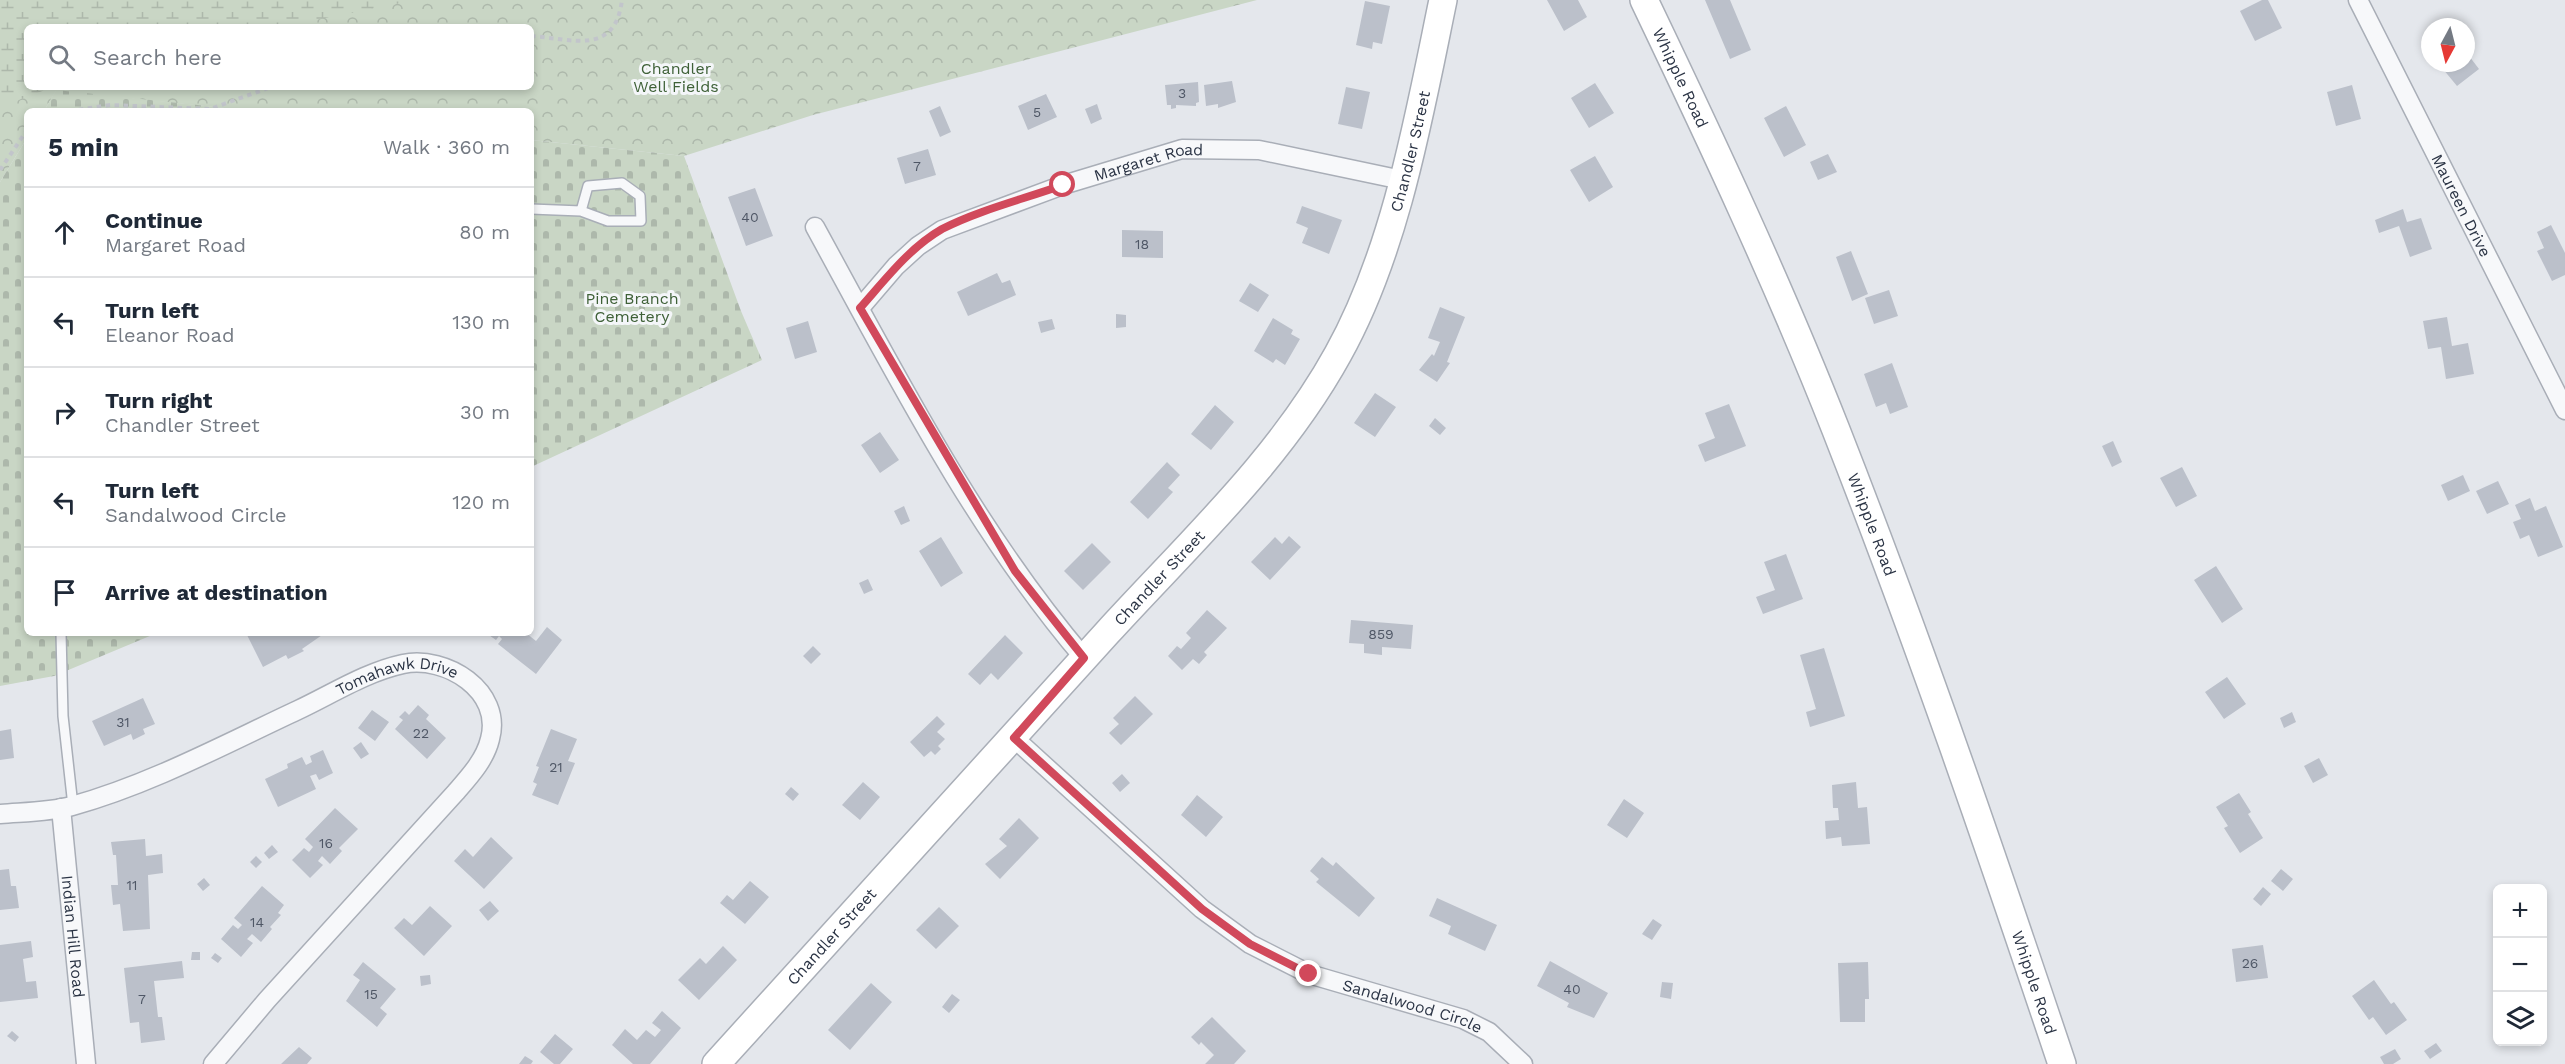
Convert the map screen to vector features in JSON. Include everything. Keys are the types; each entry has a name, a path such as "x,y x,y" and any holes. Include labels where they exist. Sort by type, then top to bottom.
{"main road":[{"name":"Chandler Street","path":"716,1064 1014,738 1084,658 1255,474 1301,415 1338,354 1360,309 1389,233 1443,0"},
{"name":"Whipple Road","path":"1644,0 1712,142 1835,428 1992,856 2062,1064"}],"street":[{"name":"Maureen Drive","path":"2358,0 2565,410"},
{"name":"Margaret Road","path":"860,308 918,246 942,230 1063,185 1182,149 1259,150 1402,180"},
{"path":"815,227 860,308 1015,571 1084,658"},
{"name":"Tomahawk Drive","path":"0,814 67,807 175,767 371,675 403,664 431,663 447,667 472,686 487,705 491,718 490,739 471,774 267,1000 213,1064"},
{"name":"Sandalwood Circle","path":"1014,738 1202,909 1250,944 1309,974 1444,1011 1463,1019 1489,1032 1522,1064"},
{"name":"Indian Hill Road","path":"67,807 86,1064"}],"lane":[{"path":"534,209 581,211 608,222 641,221 640,196 622,183 588,186 581,211"},
{"path":"61,636 67,807"}],"path":[{"path":"534,36 590,40 605,37 615,28 622,0"},
{"path":"213,108 263,90"},
{"path":"90,108 110,105 185,108"},
{"path":"0,170 24,134"}],"green space":[{"name":"Chandler Well Fields","path":"0,0 1257,0 813,115 684,156 534,140 534,108 224,108 56,91 46,108 24,108 24,143 0,182"},
{"path":"0,0 416,0 295,24 24,24 24,90 45,90 0,107"},
{"path":"56,90 226,108 46,108"},
{"name":"Pine Branch Cemetery","path":"534,140 684,156 741,311 762,360 534,466"},
{"path":"24,143 24,636 150,636 54,676 0,686 0,182"}],"building":[{"path":"1547,0 1578,0 1587,17 1564,31"},
{"path":"1705,0 1730,0 1751,50 1730,59"},
{"path":"2262,0 2268,0 2282,28 2255,41 2240,11"},
{"path":"1365,1 1390,6 1382,44 1373,42 1372,49 1356,45"},
{"path":"2475,64 2479,69 2457,86 2445,72 2475,72"},
{"path":"1232,81 1236,102 1218,108 1218,104 1206,106 1204,85"},
{"path":"1198,82 1199,102 1196,106 1176,105 1176,108 1171,109 1171,105 1167,105 1165,85"},
{"path":"1595,83 1614,113 1589,128 1571,98"},
{"path":"2352,85 2361,119 2336,126 2327,92"},
{"path":"1346,87 1370,92 1362,129 1338,124"},
{"path":"1046,94 1057,117 1028,130 1018,106"},
{"path":"1097,104 1102,119 1091,124 1085,109"},
{"path":"940,106 951,132 940,137 929,111"},
{"path":"1786,106 1806,145 1784,157 1764,118"},
{"path":"928,149 936,175 905,184 897,158"},
{"path":"1828,154 1837,172 1818,180 1810,162"},
{"path":"1595,156 1613,187 1589,202 1570,170"},
{"path":"755,188 773,236 746,246 728,197"},
{"path":"1302,206 1342,220 1329,254 1302,243 1308,228 1296,223"},
{"path":"2403,209 2407,222 2421,218 2432,249 2410,257 2399,226 2379,233 2375,220"},
{"path":"2551,225 2565,253 2565,275 2552,281 2537,251 2544,248 2537,232"},
{"path":"1122,230 1163,231 1163,258 1122,257"},
{"path":"1851,251 1868,294 1852,301 1836,257"},
{"path":"997,273 1002,283 1010,280 1016,295 968,316 957,292"},
{"path":"1250,283 1269,295 1258,312 1239,301"},
{"path":"1889,290 1898,316 1874,324 1865,298"},
{"path":"1440,307 1465,317 1447,362 1450,363 1437,382 1419,370 1432,354 1434,356 1440,342 1428,338"},
{"path":"1116,314 1126,315 1126,327 1116,328"},
{"path":"2447,317 2452,346 2468,343 2474,374 2446,379 2441,347 2428,349 2423,321"},
{"path":"1273,318 1293,330 1291,334 1300,339 1285,365 1276,359 1273,363 1254,351"},
{"path":"1052,319 1055,329 1041,333 1038,322"},
{"path":"808,321 817,352 795,359 786,328"},
{"path":"1892,363 1908,407 1890,414 1886,403 1876,407 1864,374"},
{"path":"1375,393 1396,407 1375,437 1354,423"},
{"path":"1729,404 1746,446 1705,462 1698,445 1715,438 1705,413"},
{"path":"1215,405 1234,422 1211,450 1191,434"},
{"path":"1435,418 1446,428 1440,435 1429,426"},
{"path":"880,432 899,460 880,473 861,445"},
{"path":"2113,441 2122,462 2112,467 2102,446"},
{"path":"1167,462 1180,475 1168,488 1173,492 1148,519 1130,502"},
{"path":"2182,467 2197,496 2176,507 2160,478"},
{"path":"2463,475 2470,491 2448,501 2441,485"},
{"path":"2498,481 2509,504 2487,514 2476,491"},
{"path":"2530,498 2535,511 2546,506 2563,547 2538,557 2529,535 2520,539 2513,522 2521,519 2515,505"},
{"path":"904,506 910,521 901,525 894,511"},
{"path":"1289,536 1301,547 1270,580 1251,562 1275,537 1282,544"},
{"path":"941,537 963,573 941,587 919,551"},
{"path":"1092,543 1111,562 1083,590 1064,571"},
{"path":"1786,554 1803,599 1763,614 1756,597 1775,590 1764,562"},
{"path":"2216,566 2243,609 2222,623 2194,580"},
{"path":"868,579 873,590 864,594 859,583"},
{"path":"1207,610 1227,628 1204,652 1207,655 1199,664 1193,659 1182,670 1168,656 1177,646 1181,649 1191,638 1186,633"},
{"path":"1351,620 1413,625 1411,649 1382,647 1382,655 1364,653 1364,644 1349,643"},
{"path":"547,627 562,640 536,674 498,644 502,639 499,636 530,636 536,641"},
{"path":"1005,635 1023,653 998,680 991,673 980,685 968,674"},
{"path":"248,636 321,636 302,649 304,651 288,659 286,655 263,667"},
{"path":"813,646 821,654 811,664 803,656"},
{"path":"1824,648 1845,716 1810,727 1806,712 1816,709 1800,655"},
{"path":"2227,677 2246,704 2224,719 2205,692"},
{"path":"1135,696 1153,714 1121,745 1109,733 1119,724 1113,718"},
{"path":"143,698 155,724 143,729 145,734 133,740 131,734 104,746 92,721"},
{"path":"418,705 429,715 426,719 446,738 427,759 395,729 403,720 399,717 405,711 409,715"},
{"path":"372,710 389,722 375,741 358,728"},
{"path":"2292,712 2296,722 2284,728 2280,718"},
{"path":"937,716 945,724 937,732 945,739 938,746 941,749 935,755 931,751 924,757 910,742"},
{"path":"11,729 14,758 0,760 0,731"},
{"path":"551,729 577,739 568,761 575,763 558,805 532,795 537,784 533,782 539,767 536,766"},
{"path":"361,742 369,754 361,759 353,748"},
{"path":"323,750 333,773 319,780 316,774 310,776 316,789 278,807 265,779 288,768 287,764 302,757 306,765 312,762 310,756"},
{"path":"2319,758 2328,775 2313,783 2304,766"},
{"path":"1122,774 1130,783 1120,792 1112,783"},
{"path":"863,782 880,797 860,820 842,805"},
{"path":"1856,782 1858,808 1867,807 1870,844 1842,846 1841,837 1826,839 1825,821 1839,820 1838,808 1833,808 1832,785"},
{"path":"791,787 799,794 793,801 785,794"},
{"path":"2239,793 2251,812 2248,814 2263,838 2240,853 2224,828 2228,826 2216,807"},
{"path":"1197,795 1223,817 1206,837 1181,815"},
{"path":"1624,799 1644,813 1627,838 1607,825"},
{"path":"335,808 358,829 339,848 342,851 330,864 322,856 318,861 323,865 310,878 292,860 304,848 309,852 313,847 305,839"},
{"path":"1019,818 1039,838 1000,879 985,864 1007,846 999,839"},
{"path":"491,837 513,858 484,889 454,861 465,849 473,857"},
{"path":"145,839 146,856 162,854 163,873 148,875 150,929 123,931 120,904 113,905 111,885 118,885 116,855 113,855 111,842"},
{"path":"272,845 278,852 269,859 264,853"},
{"path":"256,856 262,862 256,868 250,862"},
{"path":"1322,857 1333,866 1336,862 1375,898 1359,917 1316,882 1319,879 1310,871"},
{"path":"9,869 11,886 16,886 19,908 0,910 0,870"},
{"path":"2281,869 2293,879 2283,891 2271,881"},
{"path":"204,878 210,885 203,891 197,884"},
{"path":"750,881 769,897 745,924 720,903 727,895 733,900"},
{"path":"262,886 284,905 278,913 281,915 261,942 252,934 247,939 253,943 241,957 221,939 233,925 238,929 242,925 234,918"},
{"path":"2263,887 2271,894 2261,906 2253,899"},
{"path":"1437,898 1497,925 1485,951 1448,934 1451,926 1429,916"},
{"path":"490,901 499,911 488,921 479,910"},
{"path":"430,906 452,926 424,956 394,928 404,918 412,925"},
{"path":"939,907 959,926 936,949 916,930"},
{"path":"1653,919 1662,925 1652,940 1642,934"},
{"path":"31,941 33,957 23,959 26,982 36,981 38,998 0,1002 0,945"},
{"path":"2263,945 2268,978 2236,982 2232,949"},
{"path":"723,946 737,960 699,1000 678,980 700,958 706,964"},
{"path":"192,952 200,952 200,960 191,960"},
{"path":"215,953 222,958 218,963 211,958"},
{"path":"182,961 184,978 154,981 158,1017 162,1017 165,1040 141,1043 139,1022 130,1023 124,968"},
{"path":"1550,961 1608,993 1594,1018 1567,1007 1569,1003 1537,986"},
{"path":"363,962 396,989 380,1008 387,1014 377,1027 346,1001 360,980 353,975"},
{"path":"1868,962 1869,999 1865,999 1865,1022 1840,1022 1838,963"},
{"path":"430,975 431,984 421,986 420,976"},
{"path":"2374,980 2391,1004 2394,1002 2407,1020 2386,1035 2373,1017 2369,1020 2352,996"},
{"path":"1662,982 1673,983 1671,999 1660,997"},
{"path":"871,983 892,1002 850,1050 828,1030"},
{"path":"952,994 960,1000 949,1013 942,1007"},
{"path":"662,1011 681,1028 650,1064 633,1064 612,1045 625,1029 637,1040 646,1030 655,1037 661,1030 652,1023"},
{"path":"1212,1017 1246,1051 1234,1064 1205,1064 1214,1055 1201,1042 1199,1045 1191,1037"},
{"path":"12,1031 19,1037 15,1042 7,1036"},
{"path":"555,1034 573,1049 560,1064 554,1064 540,1052"},
{"path":"2436,1043 2442,1051 2430,1059 2424,1051"},
{"path":"299,1047 312,1058 307,1064 281,1064"},
{"path":"2395,1049 2401,1059 2393,1064 2384,1064 2380,1057"},
{"path":"525,1056 533,1061 531,1064 519,1064"}],"route":[{"path":"1063,185 942,230 918,246 860,308 1015,571 1084,658 1014,738 1202,909 1250,944 1309,974"}]}
